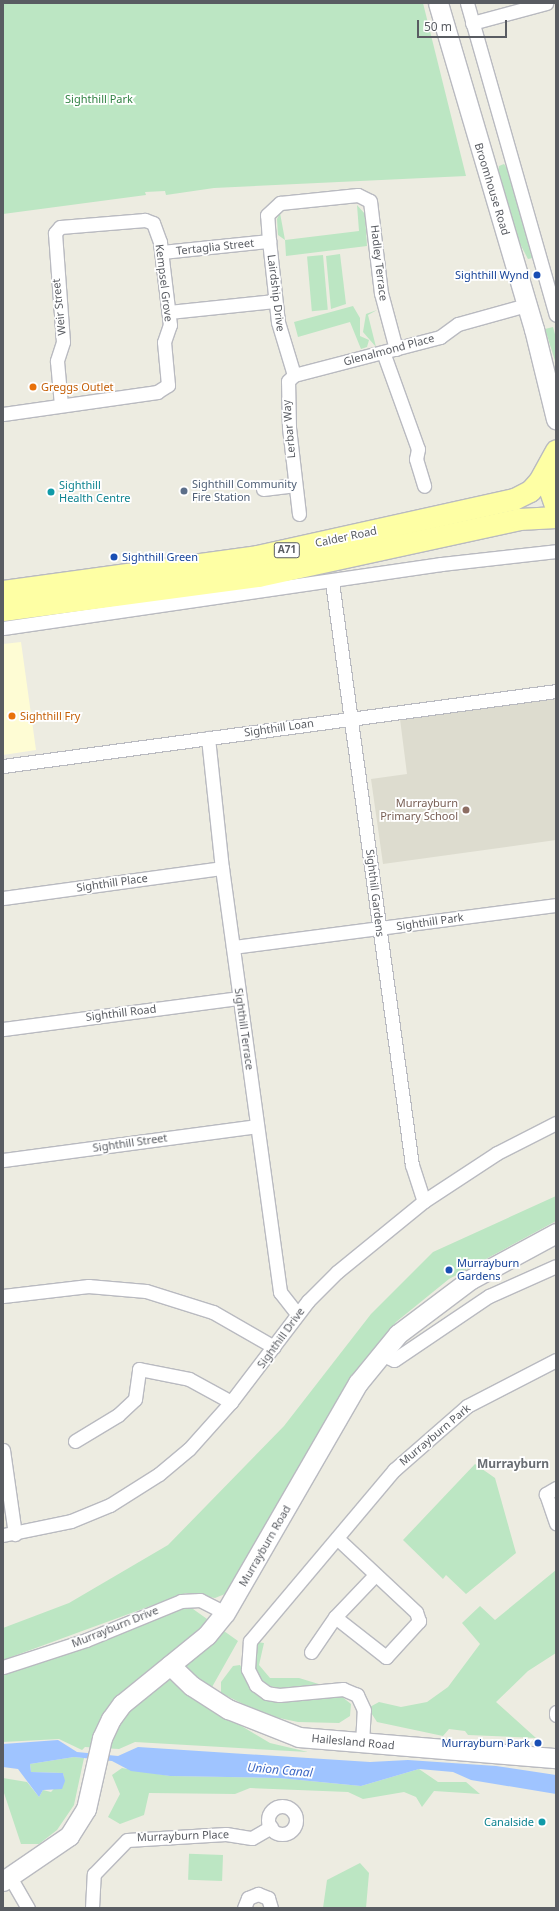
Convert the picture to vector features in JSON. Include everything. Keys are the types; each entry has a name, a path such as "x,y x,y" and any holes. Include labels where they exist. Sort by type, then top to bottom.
{"main road":[{"name":"Calder Road","path":"555,452 548,485 556,508"},
{"name":"Calder Road","path":"3,591 257,556 514,499 530,491 555,452"},
{"name":"Calder Road","path":"3,610 258,576 518,518 556,518"}],"street":[{"name":"Broomhouse Road","path":"438,3 526,305 551,381 556,419"},
{"path":"467,3 556,316"},
{"path":"472,23 546,3"},
{"name":"Hadley Terrace","path":"270,209 280,203 358,195 370,201 381,293 396,349"},
{"name":"Lairdship Drive","path":"270,209 269,241 274,301 286,356 294,375"},
{"name":"Kempsel Grove","path":"55,233 60,227 145,220 153,223 162,252 170,325 164,342 169,380 165,389 61,405"},
{"name":"Weir Street","path":"55,233 63,342 57,362 61,405"},
{"name":"Tertaglia Street","path":"162,252 269,241"},
{"path":"168,312 274,301"},
{"name":"Glenalmond Place","path":"294,375 440,337 458,324 526,305"},
{"path":"383,352 418,449 416,459 424,486"},
{"name":"Lerbar Way","path":"294,375 286,388 294,485 299,514"},
{"path":"3,414 61,405"},
{"path":"263,488 294,485"},
{"path":"3,628 332,582 538,548 556,552"},
{"name":"Sighthill Gardens","path":"332,582 352,718 412,1165 424,1201"},
{"name":"Sighthill Loan","path":"3,766 556,691"},
{"name":"Sighthill Terrace","path":"208,738 222,868 280,1292 297,1314"},
{"name":"Sighthill Place","path":"3,898 222,868"},
{"name":"Sighthill Park","path":"233,947 556,905"},
{"name":"Sighthill Road","path":"3,1028 239,998"},
{"name":"Sighthill Drive","path":"9,1535 71,1521 128,1495 185,1453 231,1402 274,1347 297,1314 337,1272 424,1201 497,1152 556,1123"},
{"name":"Sighthill Street","path":"3,1160 258,1126"},
{"name":"Murrayburn Road","path":"7,1879 69,1836 86,1809 102,1738 122,1704 207,1635 225,1613 358,1382 381,1354 411,1322 447,1295 556,1233"},
{"path":"381,1354 394,1360 489,1296 556,1266"},
{"path":"3,1296 88,1286 146,1291 213,1312 274,1347"},
{"name":"Murrayburn Park","path":"362,1744 364,1710 357,1695 343,1689 279,1695 267,1693 251,1678 246,1658 250,1641 260,1627 394,1470 467,1406 556,1360"},
{"path":"75,1441 118,1415 135,1399 139,1369 189,1379 231,1402"},
{"path":"3,1450 9,1535"},
{"path":"556,1488 546,1494 556,1524"},
{"path":"335,1617 382,1656 390,1656 418,1625 419,1616 337,1538"},
{"path":"311,1652 335,1617 375,1574"},
{"name":"Murrayburn Drive","path":"3,1667 86,1640 181,1601 200,1600 225,1613"},
{"name":"Hailesland Road","path":"170,1665 192,1686 228,1709 299,1737 362,1744 556,1758"},
{"name":"Murrayburn Place","path":"92,1908 94,1874 127,1840 226,1834 252,1838 270,1827"},
{"path":"7,1879 28,1908"},
{"path":"244,1908 248,1898 258,1894 268,1898 271,1908"}],"shaded area":[{"path":"21,642 36,750 3,755 3,644"},
{"name":"Murrayburn Primary School","path":"556,698 556,840 383,864 371,779 407,774 400,719"}],"green space":[{"name":"Sighthill Park","path":"3,3 423,3 466,176 214,188 166,195 165,191 145,192 146,195 3,214"},
{"path":"504,164 507,168 533,258 528,259 518,240 498,171 499,166"},
{"path":"357,205 365,214 367,246 286,256 285,240 359,231"},
{"path":"280,213 285,240 278,235 277,219"},
{"path":"340,254 346,304 331,309 326,256"},
{"path":"323,255 328,310 312,311 307,256"},
{"path":"353,306 360,318 360,336 369,340 367,347 361,349 350,322 298,337 294,322"},
{"path":"377,310 368,315 376,347 363,332 366,314"},
{"path":"553,327 556,338 556,364 545,329"},
{"path":"556,1196 556,1221 449,1279 396,1322 353,1379 230,1592 215,1598 186,1593 3,1660 3,1628 69,1603 168,1545 284,1426 371,1314 433,1252"},
{"path":"475,1464 495,1478 516,1553 466,1594 446,1575 443,1579 403,1540"},
{"path":"556,1570 556,1653 528,1671 496,1702 536,1738 468,1735 465,1731 449,1729 443,1736 377,1722 368,1708 379,1702 401,1707 427,1702 448,1687 480,1644 462,1623 480,1606 495,1620"},
{"path":"186,1604 238,1641 203,1703 270,1743 308,1752 135,1742 119,1749 85,1747 82,1750 59,1739 3,1742 3,1670"},
{"path":"257,1642 264,1643 259,1665 270,1678 299,1678 322,1685 281,1689 267,1685 254,1672"},
{"path":"240,1665 258,1696 294,1701 341,1696 351,1704 350,1716 339,1723 298,1722 265,1715 221,1693 221,1682 233,1666"},
{"path":"74,1757 84,1758 74,1805 57,1830 39,1844 21,1844 3,1790 3,1778 27,1782 39,1797 43,1790 51,1792 64,1778 63,1773 31,1772 30,1764"},
{"path":"122,1768 170,1776 279,1778 361,1786 419,1769 438,1782 466,1782 480,1794 434,1791 422,1807 416,1797 404,1792 363,1799 348,1792 250,1788 235,1794 149,1793 144,1815 120,1824 108,1817 120,1794 112,1775"},
{"path":"189,1854 223,1855 222,1881 188,1880"},
{"path":"360,1863 369,1873 366,1908 323,1908 327,1880"}],"water":[{"name":"Union Canal","path":"58,1740 77,1752 118,1756 138,1747 370,1762 408,1760 496,1766 556,1775 556,1794 471,1780 453,1772 419,1769 361,1786 279,1778 170,1776 131,1771 112,1761 74,1757 30,1764 31,1772 63,1773 65,1781 62,1789 43,1790 39,1797 18,1769 3,1767 3,1744"}],"place":[{"name":"Sighthill Wynd","path":"537,275"},
{"name":"Greggs Outlet","path":"33,387"},
{"name":"Sighthill Community Fire Station","path":"184,491"},
{"name":"Sighthill Health Centre","path":"51,492"},
{"name":"Sighthill Green","path":"114,557"},
{"name":"Sighthill Fry","path":"12,716"},
{"name":"Murrayburn Primary School","path":"466,810"},
{"name":"Murrayburn Gardens","path":"449,1270"},
{"name":"Murrayburn Park","path":"538,1743"},
{"name":"Canalside","path":"542,1822"}],"district":[{"name":"Murrayburn","path":"513,1464"}]}
